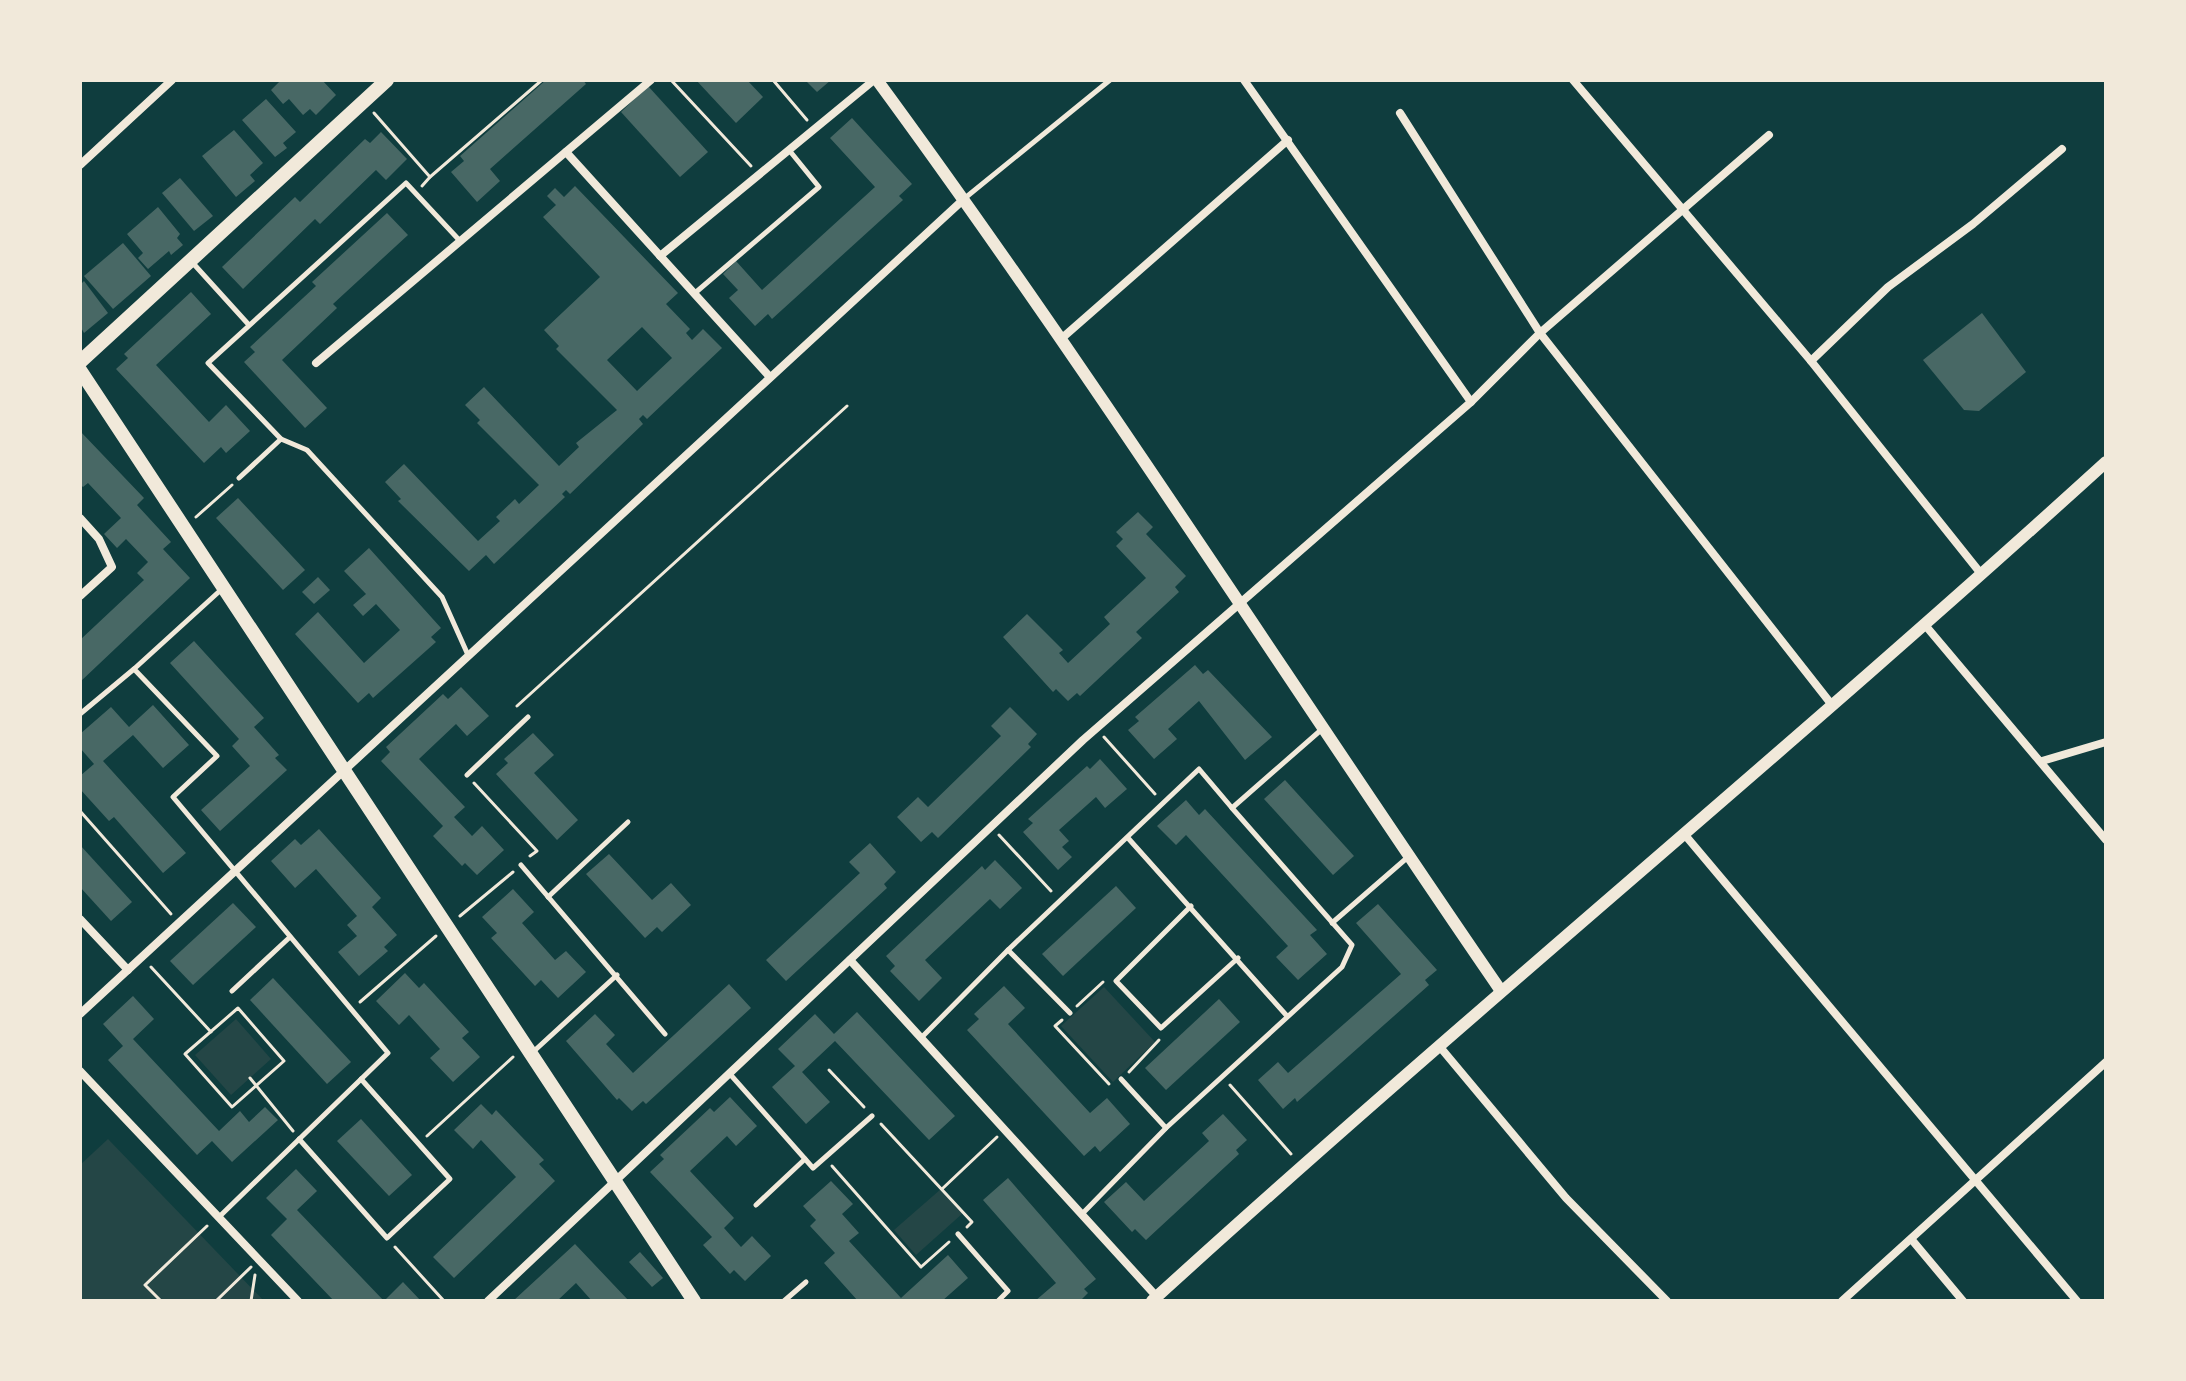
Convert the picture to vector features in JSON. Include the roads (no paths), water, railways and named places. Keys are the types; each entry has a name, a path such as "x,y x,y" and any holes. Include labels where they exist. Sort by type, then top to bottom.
{"main road":[{"path":"80,362 387,80"},
{"path":"80,370 694,1301"}],"street":[{"path":"80,165 172,80"},
{"path":"316,363 651,80"},
{"path":"660,256 875,80 964,199 1061,339 1241,603 1321,730 1501,991"},
{"path":"1244,80 1471,402"},
{"path":"1573,80 1811,361 1982,575"},
{"path":"1400,113 1540,333 1832,705"},
{"path":"488,1301 1096,729 1471,402 1540,333 1769,135"},
{"path":"1061,339 1288,140"},
{"path":"1811,361 1888,287 1973,224 2062,149"},
{"path":"566,152 769,376"},
{"path":"80,1014 964,199"},
{"path":"850,960 1082,1214 1154,1299 1501,991 1982,575 2106,462"},
{"path":"80,518 99,539 112,567 80,596"},
{"path":"1925,625 2106,840"},
{"path":"2042,761 2106,742"},
{"path":"1685,835 2077,1301"},
{"path":"80,919 128,970"},
{"path":"1440,1047 1566,1198 1667,1301"},
{"path":"1842,1301 2106,1062"},
{"path":"80,1071 298,1301"},
{"path":"1912,1240 1963,1301"}],"lane":[{"path":"964,199 1110,80"},
{"path":"694,294 819,187 789,150"},
{"path":"461,242 406,183 208,363 281,439 307,450 442,597 468,655"},
{"path":"191,260 249,325"},
{"path":"239,478 281,439"},
{"path":"80,714 224,587"},
{"path":"134,669 217,756 173,797 388,1053 218,1217"},
{"path":"467,775 528,717"},
{"path":"1232,808 1321,730"},
{"path":"922,1037 1008,950 1199,769 1352,945 1342,967 1166,1128 1082,1214"},
{"path":"548,897 628,822"},
{"path":"1128,838 1287,1016"},
{"path":"1332,923 1409,856"},
{"path":"521,865 665,1034"},
{"path":"1191,906 1116,981 1161,1028 1238,958"},
{"path":"232,991 290,937"},
{"path":"1008,950 1070,1013"},
{"path":"530,1049 617,974"},
{"path":"729,1073 813,1168 872,1116"},
{"path":"299,1139 387,1238 450,1179 361,1079"},
{"path":"1121,1079 1166,1128"},
{"path":"756,1205 805,1159"},
{"path":"958,1234 1008,1291 998,1301"},
{"path":"784,1301 806,1282"}]}
